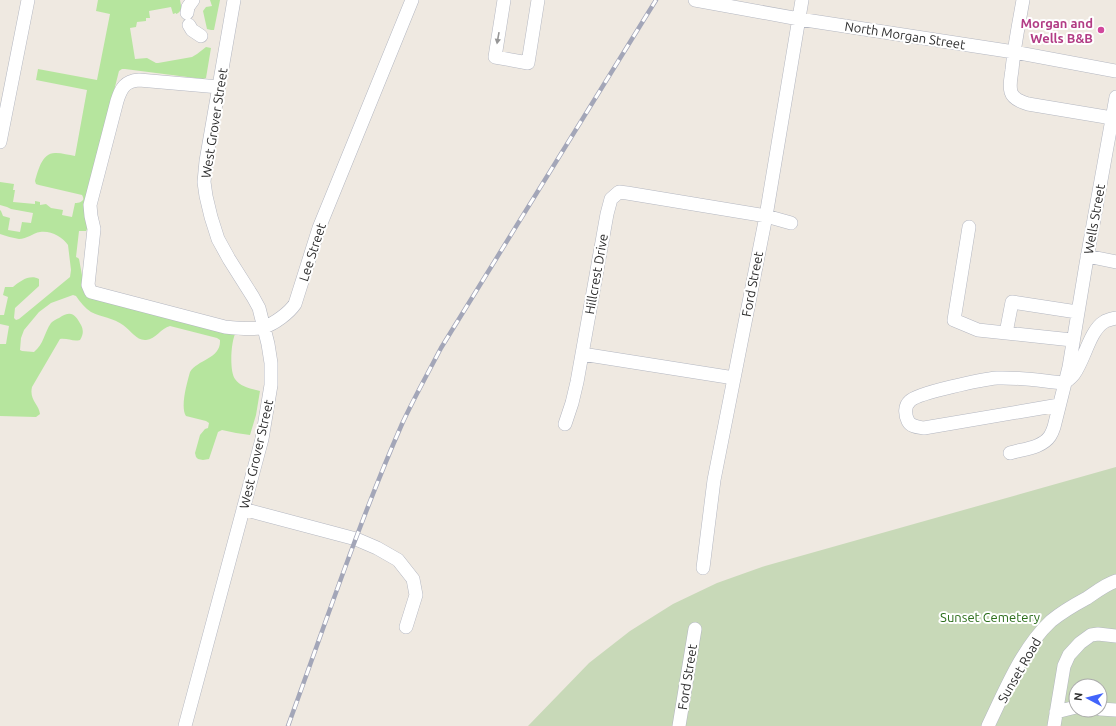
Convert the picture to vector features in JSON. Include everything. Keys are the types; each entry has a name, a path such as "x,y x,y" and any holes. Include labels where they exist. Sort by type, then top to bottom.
{"street":[{"path":"0,142 28,0"},
{"path":"193,0 188,7 188,19 192,30 201,36"},
{"name":"West Grover Street","path":"185,726 262,439 271,387 271,363 259,308 254,297 229,259 218,239 211,217 204,182 206,161 234,0"},
{"name":"Lee Street","path":"219,87 139,80 129,82 121,90 116,101 90,205 94,229 88,285 91,292 225,328 240,329 264,327 284,316 295,304 319,228 412,0"},
{"path":"504,0 495,57 528,63 538,0"},
{"name":"North Morgan Street","path":"695,0 716,2 799,19 1014,52 1116,71"},
{"name":"Ford Street","path":"703,568 714,480 766,216 802,0"},
{"path":"1023,0 1014,52 1010,87 1014,98 1028,104 1112,118"},
{"name":"Wells Street","path":"1010,453 1039,445 1050,436 1054,427 1068,367 1116,97"},
{"name":"Hillcrest Drive","path":"582,354 607,214 611,199 619,192 766,216"},
{"path":"766,216 790,223"},
{"path":"969,226 954,320 978,330 1072,340"},
{"path":"1087,256 1116,262"},
{"path":"1006,333 1012,302 1077,312"},
{"path":"1059,405 924,428 914,427 909,423 906,410 911,399 927,393 980,381 1005,378 1064,383 1073,376 1094,333 1099,326 1104,322 1116,318"},
{"path":"565,424 572,403 582,354 734,378"},
{"path":"243,509 356,539 377,548 398,560 413,579 416,594 406,627"},
{"name":"Sunset Road","path":"988,726 1010,680 1024,656 1042,632 1064,611 1116,581"},
{"name":"Ford Street","path":"679,726 695,629"},
{"path":"1054,726 1064,666 1069,655 1080,643 1091,635 1098,634 1116,636"},
{"path":"1056,712 1068,709"}],"green space":[{"path":"98,0 180,0 181,8 178,13 173,14 171,7 149,11 150,18 146,18 146,21 137,22 136,27 130,28 135,59 147,58 158,63 192,57 206,47 211,48 206,78 203,79 125,69 119,71 84,209 88,227 86,231 79,231 76,257 79,259 84,286 236,332 231,356 233,375 240,384 260,391 256,415 250,435 222,430 218,432 209,459 198,459 195,453 200,435 205,429 208,428 209,423 186,416 184,412 184,401 190,372 198,364 217,351 220,340 170,326 153,338 143,340 137,337 126,327 112,319 91,312 76,296 73,295 51,303 39,312 24,330 21,338 20,350 34,352 40,346 51,323 67,314 72,314 75,316 83,329 80,340 75,341 60,339 32,387 31,391 33,399 40,414 36,417 0,416 0,344 6,344 9,326 0,324 0,315 4,315 8,297 3,295 5,287 13,287 32,277 39,279 39,286 15,308 14,318 16,320 70,277 71,270 68,245 63,239 56,235 48,232 40,232 19,239 0,234 0,210 3,216 10,218 8,230 20,232 22,222 31,223 33,213 11,209 0,205 0,182 14,184 13,190 15,190 13,202 35,204 35,201 40,202 40,205 46,204 51,208 63,210 62,215 72,217 75,203 83,200 82,195 39,185 36,184 35,181 41,163 47,156 56,153 75,156 87,90 36,80 38,69 97,80 110,14 96,11"},
{"path":"210,0 220,0 214,30 207,29 203,11 206,7 212,6"},
{"name":"Sunset Cemetery","path":"1116,467 1116,726 528,726 589,663 630,631 673,604 717,583 765,566"}],"railway":[{"path":"288,726 371,498 411,405 441,348 656,0"}],"place":[{"name":"Morgan and Wells B&B","path":"1101,30"}]}
